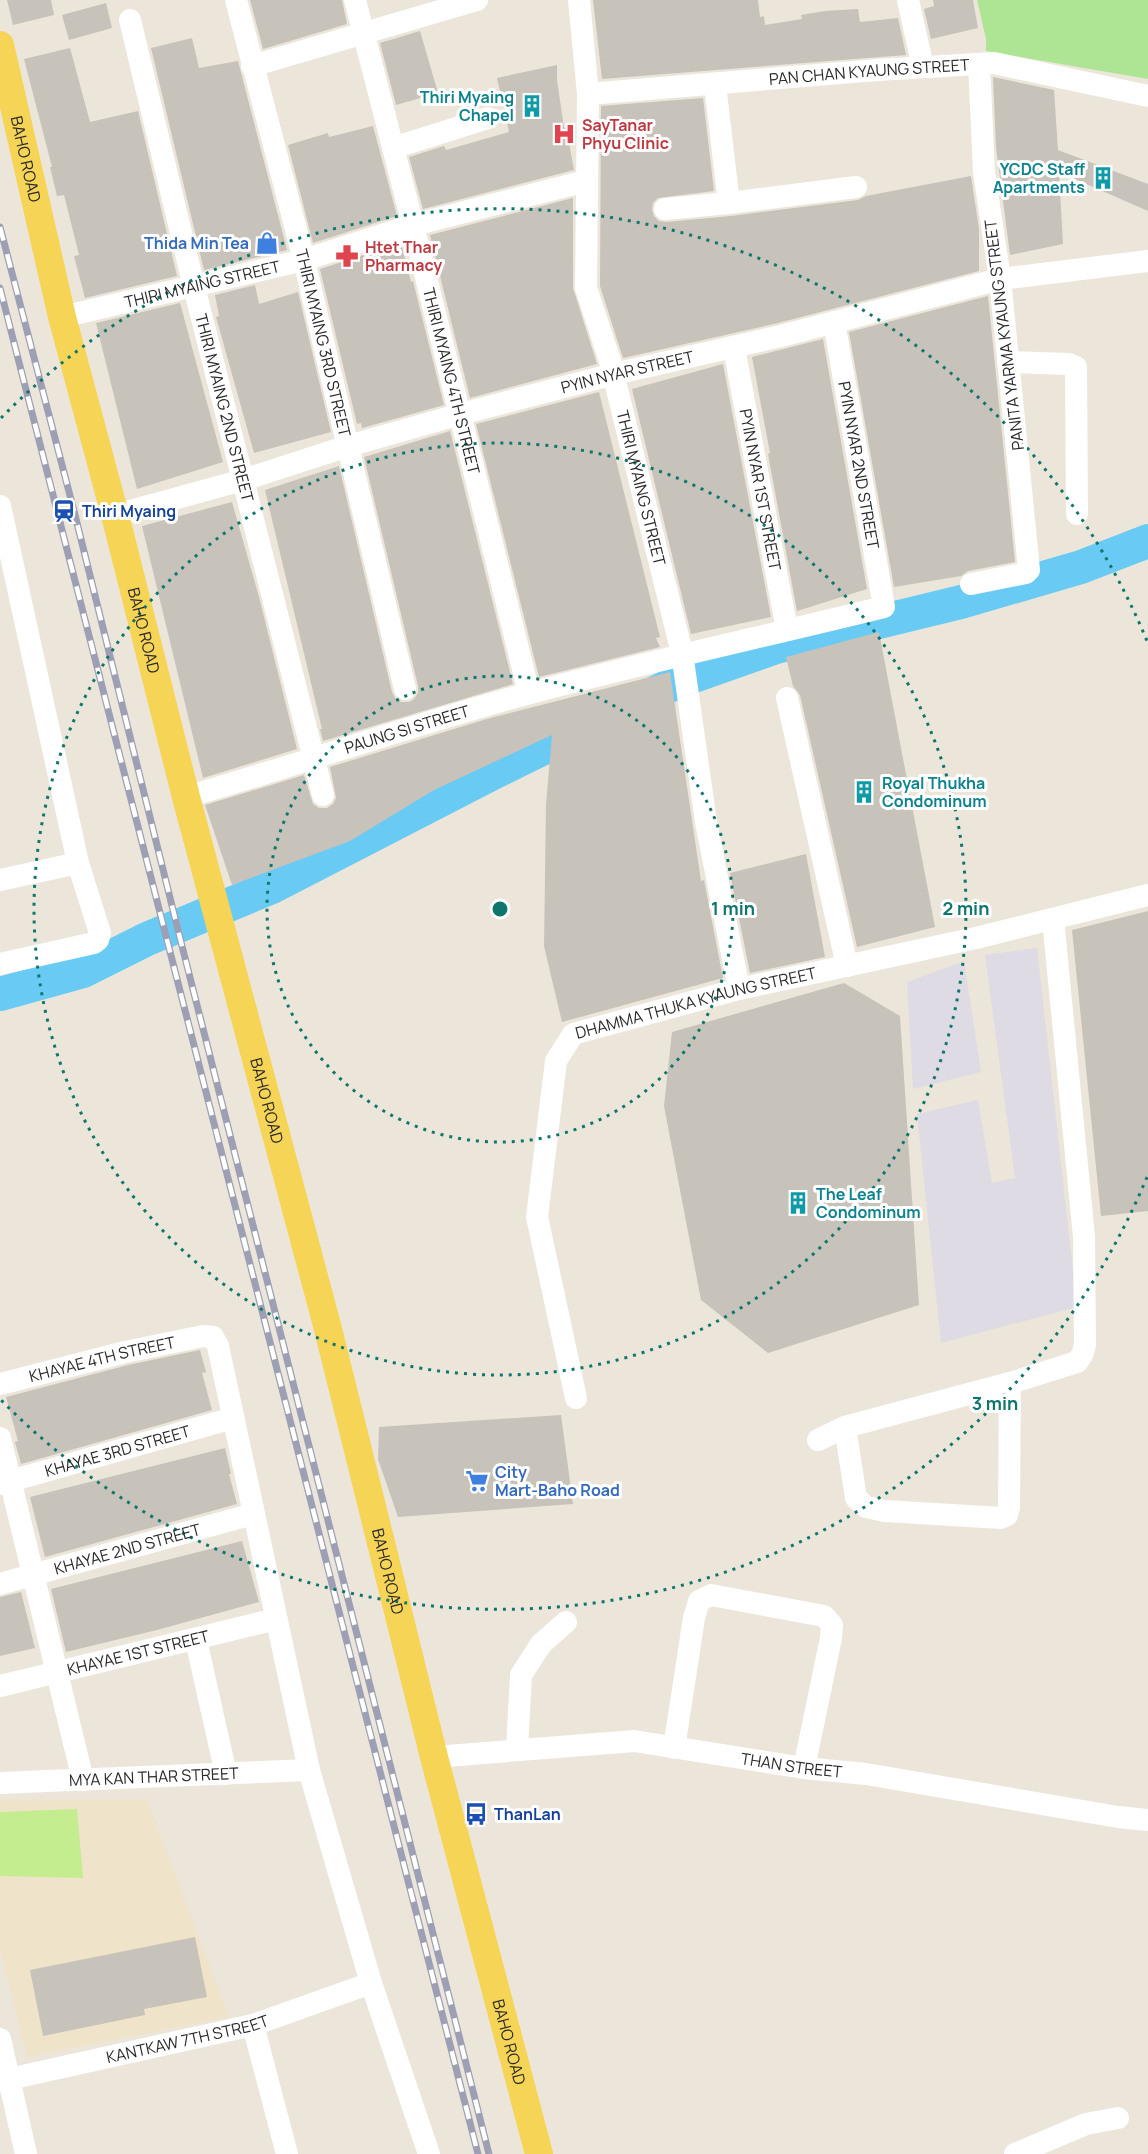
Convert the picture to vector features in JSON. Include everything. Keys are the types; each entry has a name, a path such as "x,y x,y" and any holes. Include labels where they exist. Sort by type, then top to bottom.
{"main road":[{"name":"BAHO ROAD","path":"0,45 62,316 186,797 331,1341 434,1757 539,2154"}],"street":[{"name":"THIRI MYAING 3RD STREET","path":"236,0 304,260 405,688"},
{"name":"THIRI MYAING 4TH STREET","path":"355,0 461,414 529,693"},
{"path":"252,66 477,0"},
{"name":"THIRI MYAING STREET","path":"579,0 588,94 586,288 614,374 685,671 706,822 739,989"},
{"path":"909,0 923,67"},
{"name":"THIRI MYAING 2ND STREET","path":"130,20 194,286 323,795"},
{"name":"PAN CHAN KYAUNG STREET","path":"588,94 994,63 1148,96"},
{"name":"PANITA YARMA KYAUNG STREET","path":"971,584 1026,573 1029,570 1000,279 984,172 979,64"},
{"path":"716,85 729,203"},
{"path":"393,148 488,118"},
{"name":"THIRI MYAING STREET","path":"62,316 304,260 413,225 586,181"},
{"path":"665,209 856,186"},
{"name":"PYIN NYAR STREET","path":"115,515 243,480 348,446 461,414 614,374 734,348 1000,279 1148,261"},
{"name":"PYIN NYAR 2ND STREET","path":"787,630 884,607 834,322"},
{"name":"PYIN NYAR 1ST STREET","path":"734,348 787,630"},
{"path":"1008,362 1069,364 1076,367 1077,514"},
{"path":"0,506 78,863 100,933 98,940 94,943 0,964"},
{"path":"685,671 787,630"},
{"name":"PAUNG SI STREET","path":"186,797 529,693 631,669 685,671"},
{"path":"787,698 847,966"},
{"path":"0,880 78,863"},
{"name":"DHAMMA THUKA KYAUNG STREET","path":"576,1398 537,1217 556,1061 573,1034 739,989 976,938 1148,895"},
{"path":"818,1440 845,1427 1010,1383 1077,1362 1085,1345 1084,1237 1053,919"},
{"name":"KHAYAE 4TH STREET","path":"0,1384 125,1352 203,1336 213,1337 218,1346 233,1418"},
{"path":"845,1427 856,1498 866,1507 885,1511 1001,1518 1007,1515 1009,1507 1010,1383"},
{"path":"233,1418 309,1770 371,1983 427,2147"},
{"name":"KHAYAE 3RD STREET","path":"5,1483 233,1418"},
{"path":"0,1438 5,1483 33,1576 83,1780"},
{"name":"KHAYAE 2ND STREET","path":"0,1584 253,1514"},
{"path":"674,1748 694,1618 699,1601 711,1595 824,1616 832,1625 804,1767"},
{"name":"KHAYAE 1ST STREET","path":"0,1686 276,1619"},
{"path":"517,1749 521,1675 542,1644 566,1622"},
{"path":"196,1640 226,1774"},
{"name":"THAN STREET","path":"434,1757 634,1741 804,1767 866,1774 1118,1817 1148,1820"},
{"name":"MYA KAN THAR STREET","path":"0,1784 309,1770"},
{"name":"KANTKAW 7TH STREET","path":"5,2080 253,2025 371,1983"},
{"path":"253,2025 287,2154"},
{"path":"0,2039 5,2080 26,2154"},
{"path":"1015,2154 1086,2124 1118,2118"}],"shaded area":[{"path":"1037,948 1077,1307 941,1343 917,1114 978,1100 992,1183 1015,1178 985,955"},
{"path":"964,961 981,1072 913,1089 907,982"},
{"path":"0,1800 147,1800 229,2017 27,2057 0,1949"}],"green space":[{"path":"977,0 1148,0 1148,79 986,51 986,39"},
{"path":"77,1809 83,1878 0,1876 0,1812"}],"building":[{"path":"7,0 51,0 54,15 13,25"},
{"path":"250,0 342,0 347,24 263,49"},
{"path":"593,0 758,0 760,17 764,16 765,25 802,19 801,15 858,9 860,22 898,18 906,55 602,79"},
{"path":"933,0 973,0 978,28 931,39 924,9 934,6"},
{"path":"106,3 112,28 69,40 62,15"},
{"path":"420,31 438,93 396,105 380,43"},
{"path":"192,38 199,68 238,61 287,250 204,270 151,48"},
{"path":"70,48 90,122 138,111 177,276 85,298 74,256 79,255 64,195 57,196 50,167 52,167 24,59"},
{"path":"557,65 564,128 566,127 574,170 423,209 409,157 444,146 446,150 509,132 497,78"},
{"path":"993,77 1054,90 1058,150 1148,184 1148,211 1059,172 1063,244 1010,255 996,147"},
{"path":"703,98 714,191 658,198 653,203 652,210 659,221 731,216 858,200 866,196 971,176 979,229 979,271 778,323 623,358 600,286 601,106"},
{"path":"373,126 397,216 313,243 288,145 328,133 329,137"},
{"path":"573,198 573,288 597,364 470,398 430,235"},
{"path":"401,243 411,282 413,281 444,405 362,428 361,423 357,424 320,269"},
{"path":"255,285 259,304 298,292 331,432 254,453 216,317 219,316 215,295"},
{"path":"988,296 1015,562 968,571 961,576 894,587 849,332"},
{"path":"180,303 223,462 137,489 96,323"},
{"path":"823,339 867,589 797,611 752,357"},
{"path":"723,364 771,617 691,634 632,389"},
{"path":"599,392 660,637 656,638 660,647 539,677 476,424"},
{"path":"450,431 513,684 323,741 265,490 339,466 392,692 401,702 409,702 418,693 418,686 364,457"},
{"path":"232,502 259,597 297,749 203,778 142,526"},
{"name":"Royal Thukha Condominum","path":"879,632 935,927 857,947 800,695 793,686 786,657"},
{"path":"670,672 701,881 704,880 723,978 562,1022 544,946 546,805 552,735 434,790 350,841 232,885 205,805 304,775 313,804 319,808 327,808 336,798 330,767 490,718"},
{"path":"806,854 825,957 750,973 730,873"},
{"path":"1148,911 1148,1211 1101,1216 1072,930"},
{"name":"The Leaf Condominum","path":"844,983 900,1016 919,1305 768,1353 701,1300 664,1106 672,1032"},
{"path":"200,1350 206,1372 202,1373 212,1410 21,1464 15,1442 18,1441 6,1397 128,1365"},
{"name":"City Mart-Baho Road","path":"561,1415 573,1504 398,1517 378,1459 379,1427"},
{"path":"225,1448 237,1504 45,1557 30,1497"},
{"path":"242,1541 259,1602 66,1652 51,1589"},
{"path":"21,1592 35,1648 0,1656 0,1597"},
{"path":"195,1937 207,1997 144,2009 145,2015 43,2036 30,1970"}],"waterway":[{"path":"0,994 83,971 147,939 274,886 493,773 677,682 776,647 961,602 1081,567 1148,541"}],"railway":[{"path":"0,227 74,511 182,946 489,2154"},
{"path":"0,288 478,2154"}],"place":[{"name":"Thiri Myaing Chapel","path":"532,106"},
{"name":"SayTanar Phyu Clinic","path":"564,134"},
{"name":"YCDC Staff Apartments","path":"1103,178"},
{"name":"Thida Min Tea","path":"267,243"},
{"name":"Htet Thar Pharmacy","path":"347,256"},
{"name":"Thiri Myaing","path":"64,511"},
{"name":"Royal Thukha Condominum","path":"864,792"},
{"name":"The Leaf Condominum","path":"798,1203"},
{"name":"City Mart-Baho Road","path":"477,1481"},
{"name":"ThanLan","path":"476,1814"}]}
